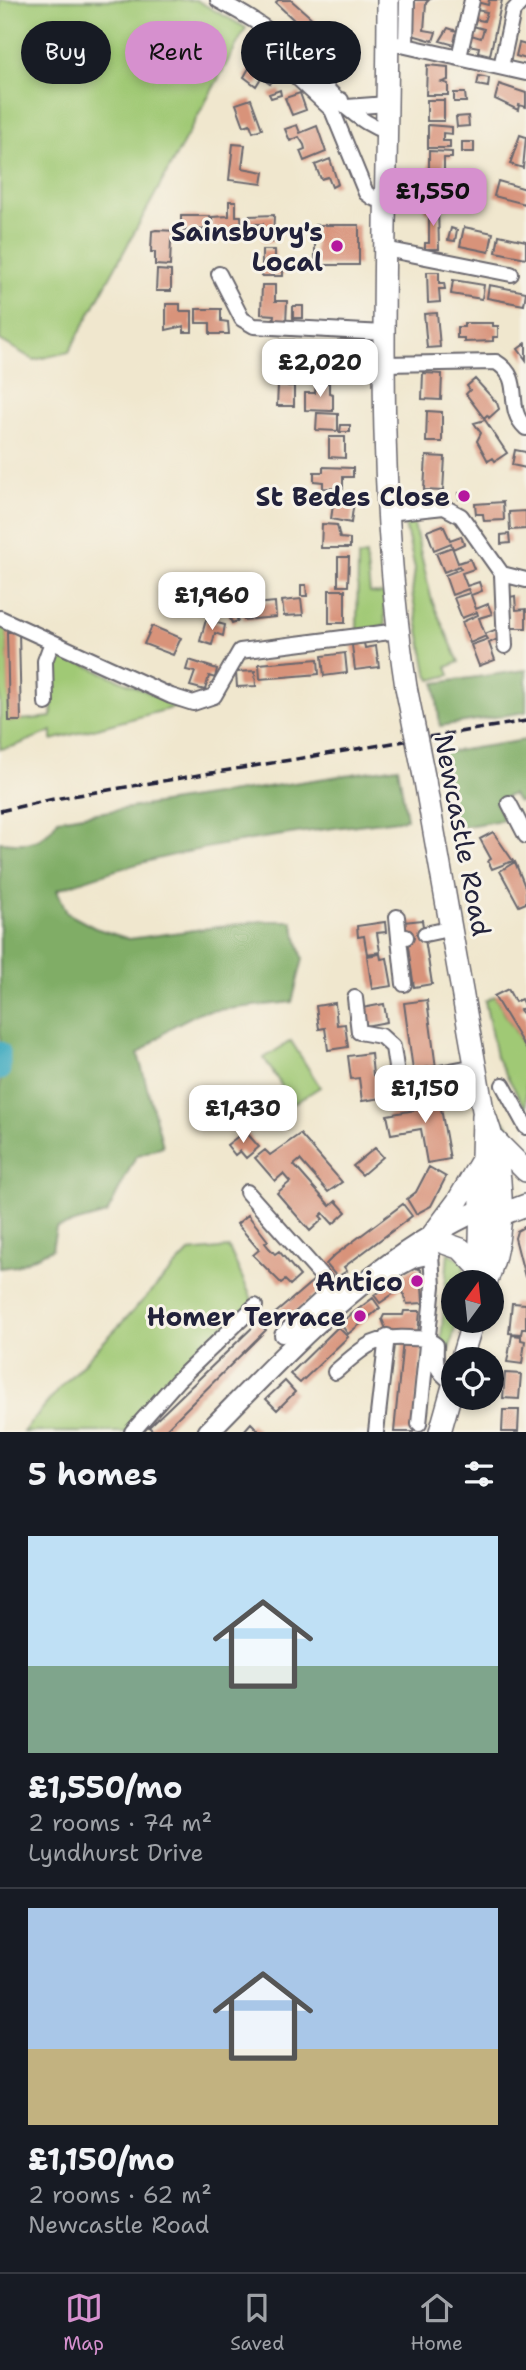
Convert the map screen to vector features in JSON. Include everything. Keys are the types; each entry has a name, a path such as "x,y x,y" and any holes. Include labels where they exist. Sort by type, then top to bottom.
{"highway":[{"path":"388,0 397,43 387,104 384,363 388,513"},
{"name":"Newcastle Road","path":"388,513 391,570 407,687 453,928 483,1110 495,1140 491,1211"},
{"name":"Newcastle Road","path":"483,1110 481,1161 491,1211"},
{"path":"495,1140 526,1171"},
{"path":"475,1270 461,1249 431,1247 481,1161"},
{"path":"491,1211 526,1193"},
{"path":"491,1211 526,1205"},
{"path":"482,1270 491,1211"},
{"path":"445,1430 449,1410"}],"main road":[{"path":"208,1432 342,1293 431,1247 491,1211"}],"street":[{"path":"218,0 262,25 340,106 366,193 387,202"},
{"path":"407,0 397,43 526,73"},
{"path":"459,57 472,0"},
{"path":"501,67 513,11 523,0"},
{"path":"309,84 371,126 387,132"},
{"path":"340,106 387,104"},
{"path":"385,249 511,274"},
{"path":"219,274 242,319 254,326 289,331 384,333"},
{"path":"384,363 496,362 505,367 513,379 514,405 519,421 526,428"},
{"path":"388,513 444,507 461,516 502,574 505,646"},
{"path":"502,574 526,580"},
{"path":"0,618 171,696 193,702 214,696 240,651 398,631"},
{"path":"46,703 45,661 52,642"},
{"path":"509,803 526,836"},
{"path":"397,917 403,937 404,984"},
{"path":"425,934 453,928"},
{"path":"355,998 359,1032 381,1036 393,1047 400,1096"},
{"path":"398,1081 475,1066"},
{"path":"503,1085 524,1121"},
{"path":"247,1192 342,1293 282,1335"},
{"path":"419,1424 433,1286 431,1247"},
{"path":"132,1432 177,1381 255,1306"},
{"path":"335,1372 378,1336"},
{"path":"376,1432 378,1336"},
{"path":"358,1342 378,1336 428,1339 436,1345 435,1366 441,1375"}],"green space":[{"path":"0,0 196,0 241,25 241,37 227,63 227,21 125,21 125,84 215,84 69,352 34,360 0,340"},
{"path":"412,516 432,601 459,662 447,667 450,675 431,680 427,672 412,593 415,569 404,520"},
{"path":"366,555 370,593 384,594 385,626 357,632 358,557"},
{"path":"0,624 7,626 10,721 52,717 51,662 60,654 180,706 52,740 52,731 0,749"},
{"path":"526,670 526,712 440,726 435,683"},
{"path":"526,740 526,801 518,802 512,794 496,802 503,820 454,828 442,753"},
{"path":"398,767 407,819 273,836 186,852 99,875 57,890 67,913 95,928 129,939 261,921 292,921 303,959 292,1002 200,1012 173,1026 138,1054 163,1146 136,1156 107,1214 56,1228 52,1249 16,1266 0,1268 0,842 34,841 47,834 58,819"},
{"path":"494,996 526,1049 526,1109 496,1057 485,1001"},
{"path":"291,1041 320,1087 293,1104 264,1058"},
{"path":"504,1120 526,1150 526,1166 504,1133"},
{"path":"229,1248 255,1306 132,1432 23,1432 58,1390 189,1252"},
{"path":"448,1252 464,1262 464,1270 447,1270"},
{"path":"442,1334 454,1334 450,1347 441,1347 439,1366"}],"building":[{"path":"278,0 291,0 315,21 295,21 276,3"},
{"path":"414,0 429,0 426,3 424,30 436,32 433,41 412,35"},
{"path":"489,0 502,0 490,55 478,52 479,47 468,45 471,35 481,38 484,29 473,26 474,19 484,21 487,12 476,10 477,2 488,5"},
{"path":"448,28 460,32 458,46 440,41"},
{"path":"519,43 526,45 526,59 516,56"},
{"path":"427,65 448,67 448,80 442,82 448,84 448,95 426,95"},
{"path":"479,76 489,78 488,87 477,85"},
{"path":"499,84 526,93 526,107 519,105 518,110 495,99"},
{"path":"280,90 281,95 271,98 269,94"},
{"path":"300,93 306,110 292,115 285,98"},
{"path":"454,93 465,93 466,102 454,102"},
{"path":"251,99 262,129 253,132 250,124 244,126 236,104"},
{"path":"427,100 444,100 444,121 427,121"},
{"path":"468,116 469,126 457,127 456,117"},
{"path":"297,125 300,133 317,126 326,152 304,161 300,151 305,149 304,145 299,137 290,141 285,129"},
{"path":"428,125 452,127 452,134 443,133 443,141 450,141 450,148 428,148"},
{"path":"520,135 526,137 523,168 510,164"},
{"path":"462,142 474,142 474,152 462,152"},
{"path":"233,144 245,145 242,168 264,172 262,184 229,180"},
{"path":"429,151 452,152 452,158 444,158 444,175 429,175"},
{"path":"330,159 338,184 332,187 328,177 321,179 315,165"},
{"path":"449,174 455,174 456,182 449,182"},
{"path":"428,179 444,180 444,201 428,201"},
{"path":"498,181 526,189 525,204 494,196"},
{"path":"229,201 236,201 236,216 241,216 242,231 220,231 220,228 212,228 212,217 229,216"},
{"path":"425,205 438,206 439,249 425,249 425,243 429,243 429,212 425,212"},
{"path":"274,215 273,242 262,242 263,224 248,224 249,216"},
{"path":"181,216 210,216 210,229 181,231"},
{"name":"Sainsbury's Local","path":"315,225 359,225 359,265 315,265"},
{"path":"464,227 493,233 489,252 460,246"},
{"path":"451,228 457,230 455,241 448,240"},
{"path":"152,231 177,231 177,240 171,240 170,266 155,265 155,252 151,252"},
{"path":"499,235 526,241 526,258 496,252"},
{"path":"262,250 275,250 275,267 283,267 283,276 262,276"},
{"path":"157,270 171,271 171,291 156,291"},
{"path":"427,272 439,272 439,283 444,283 445,289 439,289 440,302 428,303"},
{"path":"453,280 484,285 482,299 451,294"},
{"path":"262,285 275,285 275,301 287,301 286,324 273,324 274,315 261,314"},
{"path":"489,285 526,292 524,305 487,298"},
{"path":"166,304 180,304 180,311 192,311 192,332 184,332 184,326 166,330"},
{"path":"293,306 303,306 303,318 293,318"},
{"path":"196,309 221,309 221,321 228,322 229,334 210,334 210,323 196,323"},
{"path":"437,313 440,347 427,348 424,314"},
{"path":"464,323 493,323 493,326 498,326 498,337 493,337 493,341 464,342 464,338 457,338 457,327 464,327"},
{"path":"278,340 293,340 292,363 277,362"},
{"path":"526,343 526,360 518,349"},
{"path":"423,373 442,374 441,400 422,399"},
{"path":"475,379 497,403 499,409 489,418 487,415 484,418 466,394 470,390 467,386"},
{"path":"316,383 329,383 329,393 333,394 333,411 305,410 305,393 315,393"},
{"path":"278,386 294,386 294,406 277,406"},
{"path":"427,411 442,412 442,442 426,442"},
{"path":"317,413 338,414 338,431 316,430"},
{"path":"485,420 507,453 495,461 493,458 488,461 477,441 481,433 474,423"},
{"path":"341,425 350,425 350,432 340,432"},
{"path":"329,437 345,437 345,458 329,457"},
{"path":"515,450 526,452 526,468 512,465"},
{"path":"426,456 445,457 443,491 424,490"},
{"path":"323,467 353,468 353,477 343,477 343,489 323,488 323,482 314,481 314,472 323,472"},
{"name":"St Bedes Close","path":"459,493 469,493 469,499 459,499"},
{"path":"334,498 354,501 351,523 331,519"},
{"path":"503,502 504,520 484,521 483,514 476,514 475,504"},
{"path":"526,511 526,529 510,530 509,512"},
{"path":"322,524 337,525 340,538 350,539 350,548 321,548"},
{"path":"443,525 450,540 461,536 464,544 453,549 451,543 434,550 427,531"},
{"path":"509,534 510,543 501,544 501,535"},
{"path":"452,547 458,563 470,559 474,569 462,573 467,586 479,582 482,591 471,595 476,609 488,604 492,614 479,618 485,634 497,629 500,638 489,643 495,660 479,666 471,645 488,639 486,636 470,643 462,622 478,615 477,612 462,618 454,598 470,593 468,589 452,595 445,575 461,569 459,566 444,572 436,553"},
{"path":"338,557 349,557 348,586 338,586"},
{"path":"301,585 306,585 307,596 301,596"},
{"path":"329,590 345,590 345,623 329,623"},
{"path":"515,596 516,610 526,609 526,628 512,628 510,597"},
{"path":"301,599 303,615 284,616 282,601"},
{"path":"275,602 276,617 244,620 242,605"},
{"path":"232,609 238,621 232,623 227,612"},
{"path":"206,620 225,625 223,636 215,633 212,645 200,641"},
{"path":"152,626 181,638 173,655 144,644"},
{"path":"7,632 19,632 21,721 9,721"},
{"path":"364,643 365,648 376,646 379,667 355,670 352,645"},
{"path":"345,653 347,673 324,676 322,656"},
{"path":"318,659 319,674 260,679 259,664"},
{"path":"189,660 217,669 215,678 209,676 205,690 190,686 195,672 186,670"},
{"path":"255,671 256,686 237,687 236,672"},
{"path":"493,832 513,861 492,869 488,861 491,859 480,839"},
{"path":"515,862 526,889 526,903 519,906 500,871"},
{"path":"422,920 432,984 414,987 404,922"},
{"path":"385,922 386,932 377,933 380,952 367,954 364,936 358,937 357,926"},
{"path":"380,954 381,959 387,958 392,986 372,989 367,956"},
{"path":"508,989 515,1002 521,999 525,1007 520,1010 526,1017 526,1049 494,996"},
{"path":"427,1000 436,1068 413,1070 404,1003"},
{"path":"335,1003 337,1025 345,1024 348,1047 328,1050 325,1028 319,1029 316,1006"},
{"path":"384,1004 387,1022 365,1026 362,1008"},
{"path":"371,1053 373,1075 379,1074 382,1098 362,1101 359,1078 351,1079 348,1056"},
{"path":"437,1086 450,1159 427,1163 421,1129 391,1134 387,1115 421,1109 417,1090"},
{"path":"245,1131 259,1147 246,1158 240,1151 235,1155 227,1145"},
{"path":"300,1134 342,1182 328,1192 300,1160 294,1165 330,1206 336,1201 346,1212 333,1224 323,1213 320,1216 323,1219 310,1231 277,1193 290,1182 283,1174 275,1181 255,1158 265,1150 270,1155"},
{"path":"375,1148 383,1157 362,1175 353,1166"},
{"path":"429,1167 446,1177 431,1206 416,1214 407,1199 416,1192"},
{"path":"403,1204 412,1216 344,1267 347,1271 337,1277 326,1264"},
{"path":"248,1215 268,1241 265,1243 269,1248 275,1254 279,1251 300,1276 290,1285 285,1280 281,1283 253,1255 259,1250 237,1224"},
{"path":"526,1226 525,1277 515,1238 517,1231"},
{"path":"415,1267 421,1270 423,1303 407,1304 402,1288 380,1303 374,1295"},
{"path":"314,1280 322,1289 280,1325 272,1316"},
{"name":"Homer Terrace","path":"373,1298 380,1308 348,1334 340,1323"},
{"path":"512,1303 526,1304 526,1329 522,1329 521,1334 509,1333"},
{"path":"404,1311 420,1311 418,1334 388,1334 382,1319 384,1315 403,1315"},
{"path":"258,1322 266,1330 163,1432 154,1432 149,1427"},
{"path":"338,1327 348,1337 300,1383 290,1374"},
{"path":"512,1335 521,1336 521,1340 525,1341 522,1364 507,1362"},
{"path":"403,1340 423,1342 413,1432 394,1432"},
{"path":"505,1373 521,1374 519,1399 504,1398"},
{"path":"285,1381 295,1392 277,1410 266,1399"},
{"path":"503,1410 519,1410 518,1432 502,1432"},
{"path":"251,1423 258,1430 243,1432"}],"waterway":[{"path":"0,1052 0,1070"}],"railway":[{"path":"0,811 54,799 526,721"}],"place":[{"name":"Sainsbury's Local","path":"337,246"},
{"name":"St Bedes Close","path":"464,496"},
{"name":"Antico","path":"417,1281"},
{"name":"Homer Terrace","path":"360,1316"}]}
